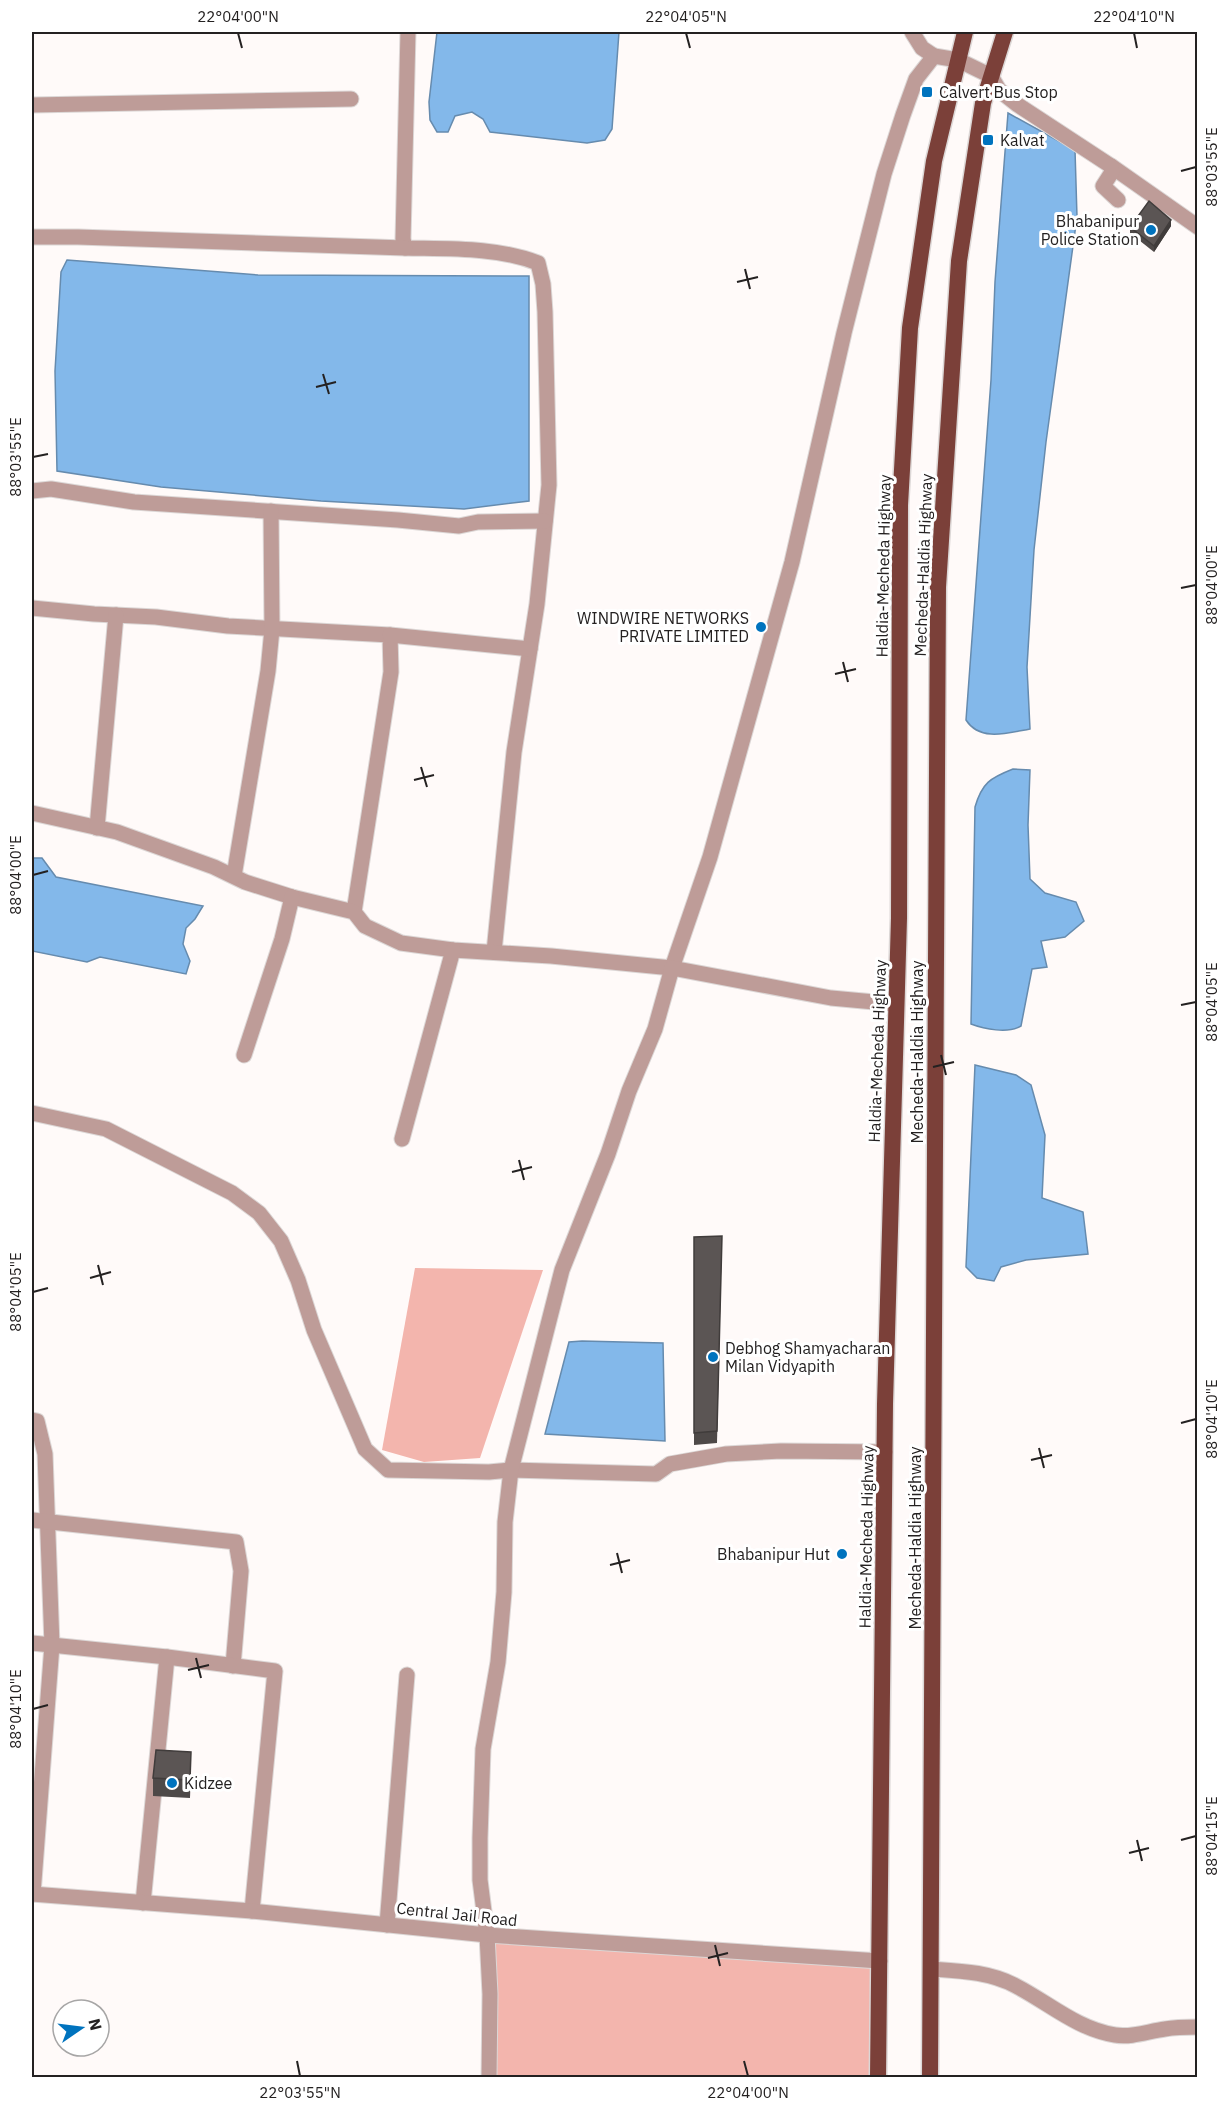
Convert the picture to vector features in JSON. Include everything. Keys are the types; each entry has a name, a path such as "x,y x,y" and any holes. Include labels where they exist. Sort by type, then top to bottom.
{"highway":[{"name":"Haldia-Mecheda Highway","path":"879,2078 885,1452 899,918 900,505 910,328 934,161 965,32"},
{"name":"Mecheda-Haldia Highway","path":"930,2078 938,587 959,261 983,103 1005,32"}],"street":[{"path":"405,248 403,239 404,163 408,32"},
{"path":"912,32 922,48 934,56 958,60 991,76 999,90 1018,105 1112,166 1197,227"},
{"path":"489,2078 490,1994 487,1935 480,1880 483,1749 498,1662 504,1592 505,1522 511,1470 562,1270 608,1154 629,1091 656,1029 672,968 710,857 792,562 884,174 916,79 934,56"},
{"path":"32,105 351,99"},
{"path":"1112,166 1112,172 1103,186 1118,200"},
{"path":"32,237 482,251 520,256 538,263 543,284 548,376 549,485 530,649 514,752 495,952"},
{"path":"32,491 51,489 134,502 459,526 478,522 545,521"},
{"path":"234,876 268,671 272,629 271,511"},
{"path":"32,608 156,617 228,626 390,635 530,649"},
{"path":"97,828 116,615"},
{"path":"354,912 391,672 390,635"},
{"path":"32,813 97,828 146,843 292,897 354,912 365,926 400,942 453,950 551,956 672,968 831,998 896,1004"},
{"path":"244,1055 282,939 292,897"},
{"path":"402,1139 453,950"},
{"path":"32,1113 106,1129 232,1193 259,1213 281,1241 298,1280 314,1330 365,1449 388,1470 489,1472 511,1470 656,1474 670,1464 726,1454 781,1451 885,1452"},
{"path":"32,1420 37,1421 45,1455 52,1645 32,1894"},
{"path":"32,1520 236,1542 242,1571 233,1666"},
{"path":"32,1643 275,1671 252,1911"},
{"path":"143,1903 167,1657"},
{"path":"387,1925 407,1675"},
{"name":"Central Jail Road","path":"32,1894 252,1911 487,1935 880,1960"},
{"path":"931,1969 981,1973 996,1977 1016,1985 1083,2025 1118,2036 1169,2028 1197,2027"}],"shaded area":[{"path":"415,1268 543,1270 480,1458 424,1462 382,1450"},
{"path":"487,1935 880,1961 878,2077 489,2077"}],"water":[{"path":"437,32 619,32 612,129 605,140 587,143 490,132 483,119 472,112 455,116 448,132 437,132 430,120 429,102"},
{"path":"1008,113 1075,150 1077,217 1046,442 1034,550 1027,667 1030,729 987,734 972,727 966,720"},
{"path":"67,260 258,275 529,276 529,501 464,509 321,501 161,487 57,471 55,371 61,272"},
{"path":"1013,769 1030,770 1028,825 1030,879 1045,893 1076,902 1084,921 1065,937 1041,941 1047,967 1032,969 1021,1026 1010,1030 996,1030 971,1024 975,807 988,782"},
{"path":"32,858 42,858 56,877 203,906 186,928 183,944 190,961 186,974 100,957 87,962 32,951"},
{"path":"975,1065 1016,1075 1031,1085 1045,1135 1042,1198 1083,1212 1088,1254 1026,1260 1001,1267 994,1281 977,1278 966,1267"},
{"path":"569,1342 663,1343 665,1441 545,1434"}],"building":[{"name":"Bhabanipur Police Station","path":"1149,201 1171,220 1154,246 1130,227"},
{"name":"Debhog Shamyacharan Milan Vidyapith","path":"722,1236 717,1431 694,1433 694,1237"},
{"path":"156,1750 191,1752 190,1780 153,1778"}],"place":[{"name":"Calvert Bus Stop","path":"927,92"},
{"name":"Kalvat","path":"988,140"},
{"name":"Bhabanipur Police Station","path":"1151,230"},
{"name":"WINDWIRE NETWORKS PRIVATE LIMITED","path":"761,627"},
{"name":"Debhog Shamyacharan Milan Vidyapith","path":"713,1357"},
{"name":"Bhabanipur Hut","path":"842,1554"},
{"name":"Kidzee","path":"172,1783"}]}
